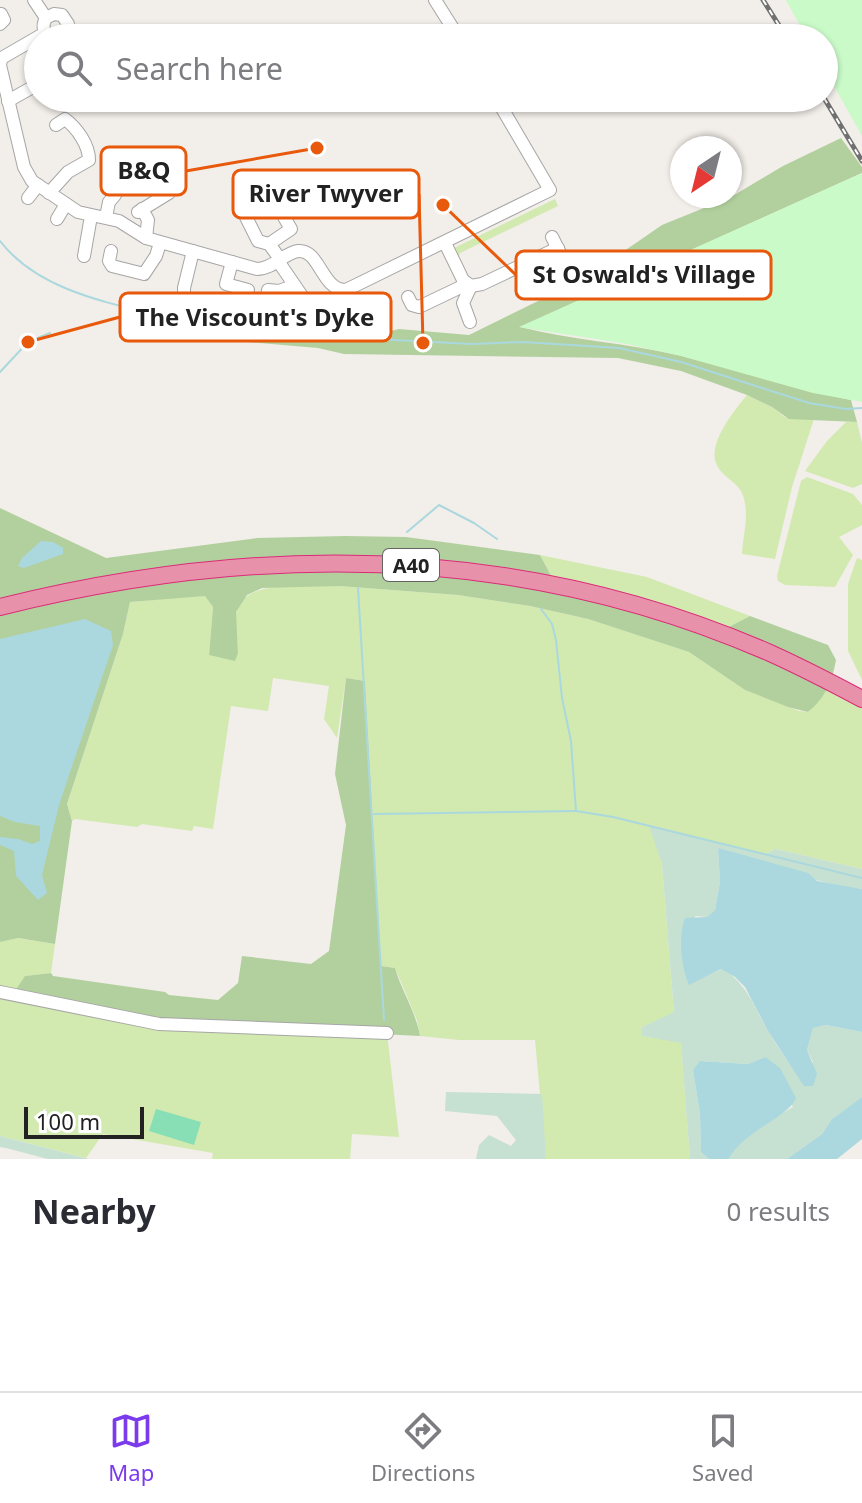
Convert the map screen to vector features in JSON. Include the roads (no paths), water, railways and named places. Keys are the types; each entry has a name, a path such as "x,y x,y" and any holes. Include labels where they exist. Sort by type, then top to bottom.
{"highway":[{"name":"A40","path":"0,607 131,578 233,567 324,562 436,567 556,585 659,612 744,642 862,699"}],"street":[{"path":"34,0 50,16 65,17 68,24"},
{"path":"46,0 50,16"},
{"path":"435,0 450,24"},
{"path":"0,24 4,20 1,14"},
{"path":"44,24 50,16"},
{"path":"24,47 0,59 6,119 24,167 43,189 78,212 119,221 146,238 257,269 268,268 297,251 304,252 310,255 331,285 340,290 346,290 445,243 550,190 505,112"},
{"path":"5,95 24,89"},
{"path":"28,198 89,160 89,149 70,123 65,119 56,125"},
{"path":"106,217 109,202 115,195 107,181"},
{"path":"146,238 148,220 140,210 169,193"},
{"path":"57,219 66,204"},
{"path":"243,211 258,241 291,229 284,217"},
{"path":"84,256 91,216"},
{"path":"274,235 279,261 304,299 298,317"},
{"path":"111,251 110,265 144,274 156,256 160,243"},
{"path":"445,243 469,285 463,303 470,322"},
{"path":"408,297 412,305 419,307 469,285 482,284 558,248"},
{"path":"184,318 184,288 193,251"},
{"path":"232,262 226,284 248,290 245,301"},
{"path":"267,297 268,290 279,291 293,286"},
{"path":"0,992 159,1024 387,1033"}],"water":[{"path":"41,541 53,542 63,548 63,554 24,568 18,566 22,558"},
{"path":"85,619 111,631 113,645 59,805 42,875 47,893 38,900 16,876 14,851 0,845 0,837 32,844 40,841 40,826 0,816 0,639"},
{"path":"718,848 808,873 817,881 862,889 862,1032 826,1025 813,1028 807,1050 817,1074 813,1086 804,1086 768,1031 745,987 735,977 721,969 689,985 681,952 683,925 685,918 707,917 715,910 720,882"},
{"path":"765,1057 780,1068 796,1098 784,1112 745,1140 729,1159 709,1159 701,1152 700,1114 693,1070 700,1061 748,1064"},
{"path":"862,1097 862,1139 837,1159 787,1159 822,1134 832,1119"}],"waterway":[{"path":"0,241 17,259 58,285 106,302 178,320"},
{"path":"188,322 251,334 284,333 295,339 335,337 472,344 523,342 619,348 681,362 809,403 846,409 862,408"},
{"path":"0,372 28,342 50,333"},
{"path":"407,532 439,505 497,539"},
{"path":"358,588 384,1020"},
{"path":"541,609 552,624 556,640 562,698 571,741 576,811 613,817 862,878"},
{"path":"374,814 575,811"}],"railway":[{"path":"763,0 778,24"},
{"path":"832,112 862,161"}],"place":[{"name":"B&Q","path":"317,148"},
{"name":"St Oswald's Village","path":"443,205"},
{"name":"The Viscount's Dyke","path":"28,342"},
{"name":"River Twyver","path":"423,343"}]}
